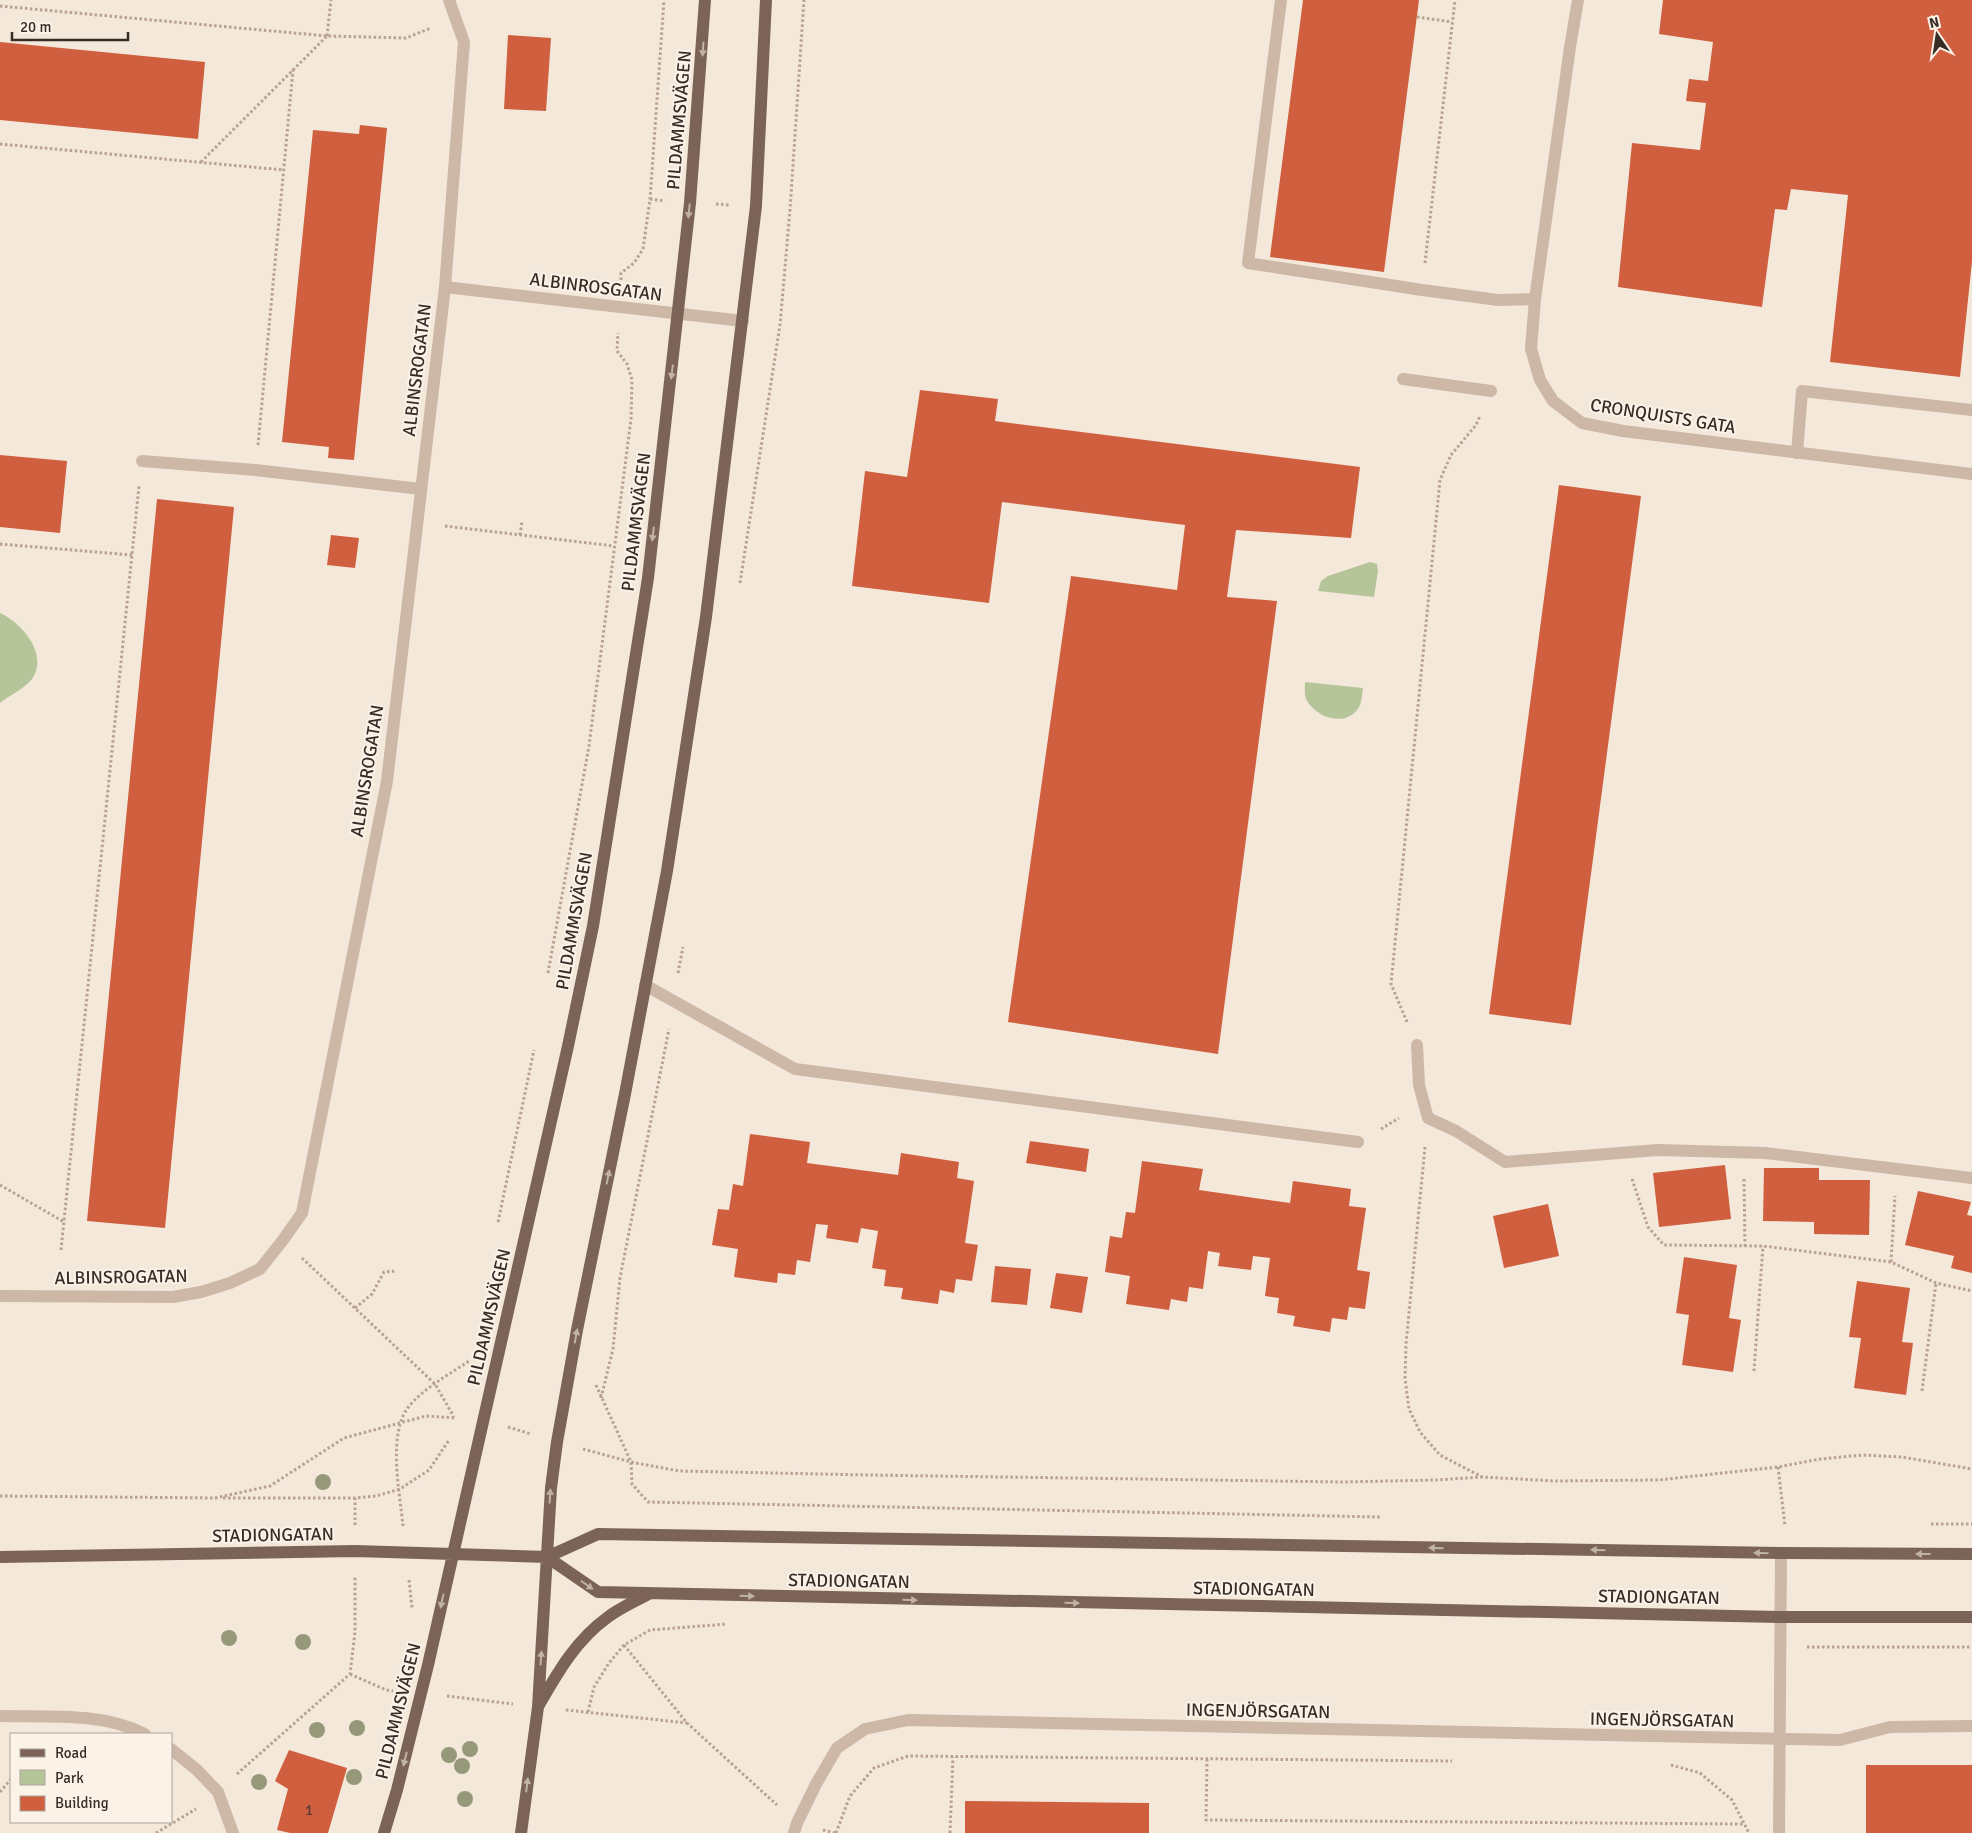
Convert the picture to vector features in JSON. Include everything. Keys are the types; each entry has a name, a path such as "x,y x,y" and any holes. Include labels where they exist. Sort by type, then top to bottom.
{"main road":[{"name":"PILDAMMSVÄGEN","path":"384,1833 416,1713 568,1046 593,926 648,578 690,203 705,0"},
{"path":"521,1833 538,1707 551,1488 557,1442 577,1330 667,871 706,617 756,206 766,0"},
{"name":"STADIONGATAN","path":"0,1557 347,1552 547,1557 598,1534 1781,1553 1972,1554"},
{"name":"STADIONGATAN","path":"547,1557 598,1592 1779,1617 1972,1617"},
{"path":"538,1707 566,1658 587,1634 609,1616 649,1594"}],"street":[{"name":"ALBINSROGATAN","path":"0,1296 173,1297 201,1292 230,1283 260,1269 284,1240 302,1213 387,781 445,287 464,42 449,0"},
{"path":"1281,0 1248,263 1498,300 1535,299"},
{"name":"CRONQUISTS GATA","path":"1578,0 1535,299 1531,349 1540,380 1553,401 1582,422 1623,431 1972,474"},
{"name":"ALBINROSGATAN","path":"445,287 743,321"},
{"path":"1403,379 1491,390"},
{"path":"1797,453 1802,391 1972,410"},
{"path":"142,461 255,470 421,490"},
{"path":"645,985 795,1069 1358,1142"},
{"path":"1417,1045 1418,1085 1428,1118 1456,1131 1505,1162 1658,1150 1765,1153 1972,1178"},
{"path":"1779,1833 1779,1617 1781,1553"},
{"path":"0,1716 94,1718 144,1733"},
{"name":"INGENJÖRSGATAN","path":"795,1828 816,1784 837,1748 864,1729 908,1720 1780,1740 1840,1740 1890,1727 1972,1726"},
{"path":"172,1751 197,1770 218,1792 234,1833"}],"path":[{"path":"201,162 327,36 331,0"},
{"path":"548,973 589,746 630,419 632,380 627,364 617,350 621,273 634,263 643,249 650,200 664,0"},
{"path":"1422,290 1455,0"},
{"path":"0,6 327,36 406,38 455,18"},
{"path":"1417,16 1452,22"},
{"path":"255,470 293,70"},
{"path":"0,144 284,170"},
{"path":"650,200 756,206 790,210"},
{"path":"1417,1045 1391,984 1440,480 1451,456 1476,425 1491,390"},
{"path":"61,1250 142,461"},
{"path":"417,522 614,546"},
{"path":"520,535 522,522"},
{"path":"0,544 132,555"},
{"path":"1358,1142 1403,1116 1428,1118 1406,1344 1405,1378 1409,1409 1420,1432 1440,1455 1482,1477"},
{"path":"1622,1153 1648,1227 1664,1245 1763,1246 1891,1262 1936,1283 1972,1292"},
{"path":"1743,1153 1745,1246"},
{"path":"1891,1262 1897,1169"},
{"path":"0,1185 64,1222"},
{"path":"284,1240 435,1384 454,1418 453,1424"},
{"path":"1754,1371 1763,1246"},
{"path":"355,1308 372,1294 384,1272 396,1271"},
{"path":"1922,1391 1936,1283"},
{"path":"412,1609 396,1454 400,1422 410,1405 435,1384 501,1340"},
{"path":"601,1399 631,1462 632,1484 648,1502 1386,1517"},
{"path":"215,1498 270,1486 344,1438 426,1416 483,1420 631,1462 678,1471 1342,1482 1482,1477 1555,1481 1658,1480 1778,1467 1863,1455 1902,1457 1972,1469"},
{"path":"0,1496 356,1498 376,1496 400,1489 429,1470 451,1438"},
{"path":"1778,1467 1785,1525 1781,1553"},
{"path":"1923,1524 1972,1524"},
{"path":"1775,1525 1785,1525"},
{"path":"218,1792 350,1674 355,1632"},
{"path":"624,1645 687,1723 795,1828 835,1833 850,1796 874,1768 908,1756 1454,1761"},
{"path":"950,1833 953,1756"},
{"path":"1207,1759 1206,1820 1744,1824"},
{"path":"1662,1763 1700,1773 1732,1800 1749,1833"},
{"path":"0,1792 10,1780"},
{"path":"156,1833 190,1813"}],"green space":[{"path":"1370,562 1377,564 1378,571 1374,597 1318,591 1321,581 1328,576"},
{"path":"0,613 17,624 31,640 37,660 32,679 0,703"},
{"path":"1305,682 1363,688 1360,705 1354,713 1347,717 1340,719 1325,716 1307,701"}],"building":[{"path":"1303,0 1419,0 1384,272 1270,257"},
{"path":"1663,0 1972,0 1972,261 1960,377 1830,362 1848,195 1791,189 1787,210 1775,209 1762,307 1618,287 1632,143 1700,150 1706,103 1686,101 1689,79 1708,81 1713,42 1659,34"},
{"path":"508,35 551,38 546,111 504,109"},
{"path":"0,42 205,62 198,139 0,120"},
{"path":"360,125 387,128 354,460 328,458 329,447 282,442 313,130 359,134"},
{"path":"920,390 998,399 995,421 1360,467 1351,538 1236,530 1227,597 1277,601 1218,1054 1008,1022 1071,576 1177,590 1185,525 1002,502 989,603 852,586 865,471 907,477"},
{"path":"0,455 67,461 60,533 0,527"},
{"path":"1559,485 1641,496 1571,1025 1489,1014"},
{"path":"157,499 234,507 165,1228 87,1221"},
{"path":"331,535 359,538 355,568 327,565"},
{"path":"750,1134 810,1142 807,1163 898,1175 901,1153 959,1162 957,1178 974,1181 965,1243 978,1245 972,1281 956,1279 954,1293 940,1290 938,1304 901,1299 903,1288 884,1286 886,1270 872,1268 878,1231 861,1228 858,1243 826,1238 828,1225 816,1224 810,1262 797,1260 795,1275 778,1273 777,1283 734,1277 738,1249 712,1245 718,1209 729,1210 733,1184 743,1186"},
{"path":"1030,1141 1089,1149 1086,1172 1026,1163"},
{"path":"1142,1161 1203,1169 1199,1190 1290,1203 1293,1181 1351,1189 1349,1206 1366,1208 1357,1270 1370,1272 1365,1309 1349,1307 1347,1320 1332,1318 1330,1332 1293,1326 1295,1316 1277,1313 1279,1298 1265,1296 1270,1258 1253,1256 1251,1270 1218,1266 1220,1253 1208,1251 1203,1289 1189,1287 1187,1302 1171,1299 1169,1310 1126,1304 1130,1276 1105,1272 1110,1236 1122,1238 1126,1212 1135,1213"},
{"path":"1725,1165 1731,1219 1659,1227 1653,1173"},
{"path":"1764,1168 1819,1168 1819,1180 1870,1180 1869,1235 1814,1234 1814,1222 1763,1221"},
{"path":"1918,1191 1971,1202 1967,1215 1972,1216 1972,1273 1951,1268 1954,1256 1905,1245"},
{"path":"1548,1204 1559,1256 1504,1268 1493,1216"},
{"path":"1684,1257 1737,1265 1729,1318 1741,1320 1733,1372 1682,1365 1689,1315 1676,1313"},
{"path":"995,1266 1031,1269 1027,1305 991,1302"},
{"path":"1056,1273 1088,1277 1082,1313 1050,1308"},
{"path":"1857,1281 1910,1288 1902,1342 1913,1343 1906,1395 1854,1388 1861,1338 1849,1337"},
{"path":"289,1750 347,1768 328,1833 290,1833 277,1830 288,1789 275,1781"},
{"path":"1866,1765 1972,1765 1972,1833 1866,1833"},
{"path":"965,1801 1149,1803 1149,1833 965,1833"}]}
